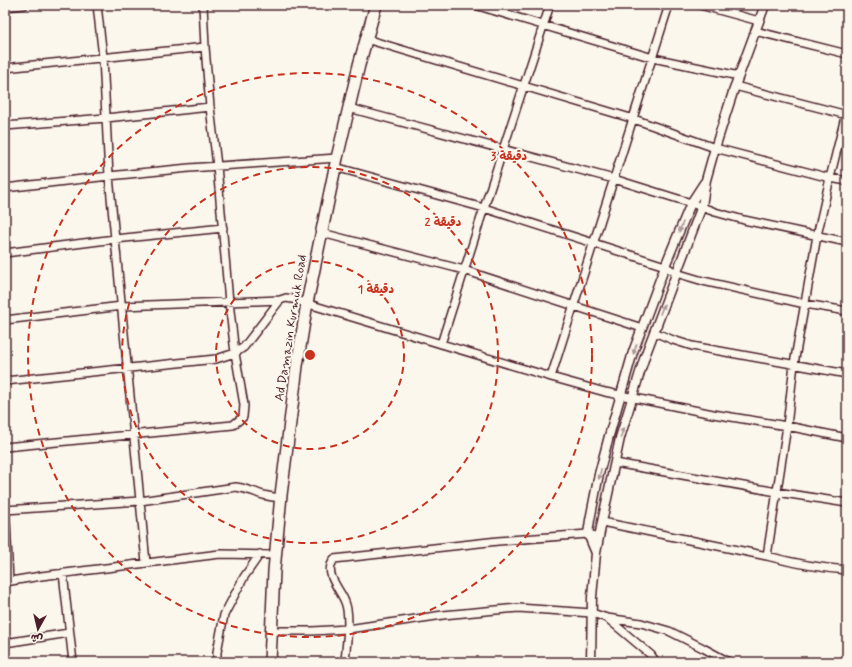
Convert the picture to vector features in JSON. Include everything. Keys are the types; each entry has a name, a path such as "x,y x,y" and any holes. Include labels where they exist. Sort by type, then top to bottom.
{"highway":[{"name":"Ad Damazin Kurmuk Road","path":"270,662 275,555 280,498 296,373 307,303 336,163 359,65 376,5"}],"street":[{"path":"5,7 24,5"},
{"path":"97,5 103,57 109,176 146,563"},
{"path":"5,447 233,425 243,418 244,405 235,353 229,302 217,166 210,107 203,5"},
{"path":"475,5 653,58 739,76"},
{"path":"441,344 550,5"},
{"path":"551,377 669,5"},
{"path":"700,5 760,21"},
{"path":"591,662 592,613 596,553 620,438 654,332 702,206 706,180 714,148 765,5"},
{"path":"756,31 847,54"},
{"path":"366,38 634,119 714,148 847,181"},
{"path":"5,68 205,47"},
{"path":"735,86 847,113 817,236 794,364 787,426 767,556"},
{"path":"5,126 106,118 210,107"},
{"path":"349,108 614,179 702,206 714,212 847,242"},
{"path":"5,188 109,176 217,166 336,163 594,243 665,266 676,273 702,281 805,304 847,311"},
{"path":"596,553 588,534 599,474 633,352 665,266 691,203 706,180"},
{"path":"5,253 115,239 223,228"},
{"path":"322,233 464,270 642,328"},
{"path":"5,320 122,306 280,300 286,298 605,392 713,414 787,426 847,438"},
{"path":"5,381 216,359 235,353 244,347 280,300"},
{"path":"654,332 692,346 847,374"},
{"path":"615,463 847,503"},
{"path":"5,510 140,501 236,487 246,488 255,493 280,498"},
{"path":"5,499 7,581 220,554 275,555"},
{"path":"602,522 787,561 847,570"},
{"path":"345,662 348,629 347,610 345,601 330,574 331,565 334,559 498,541 588,534 599,537"},
{"path":"217,662 217,652 224,615 244,577 260,554"},
{"path":"63,573 72,662"},
{"path":"271,631 294,632 348,629 443,615 518,608 592,613 607,618 641,623 669,631 729,662"},
{"path":"607,618 651,655 656,662"},
{"path":"5,643 69,633"}]}
